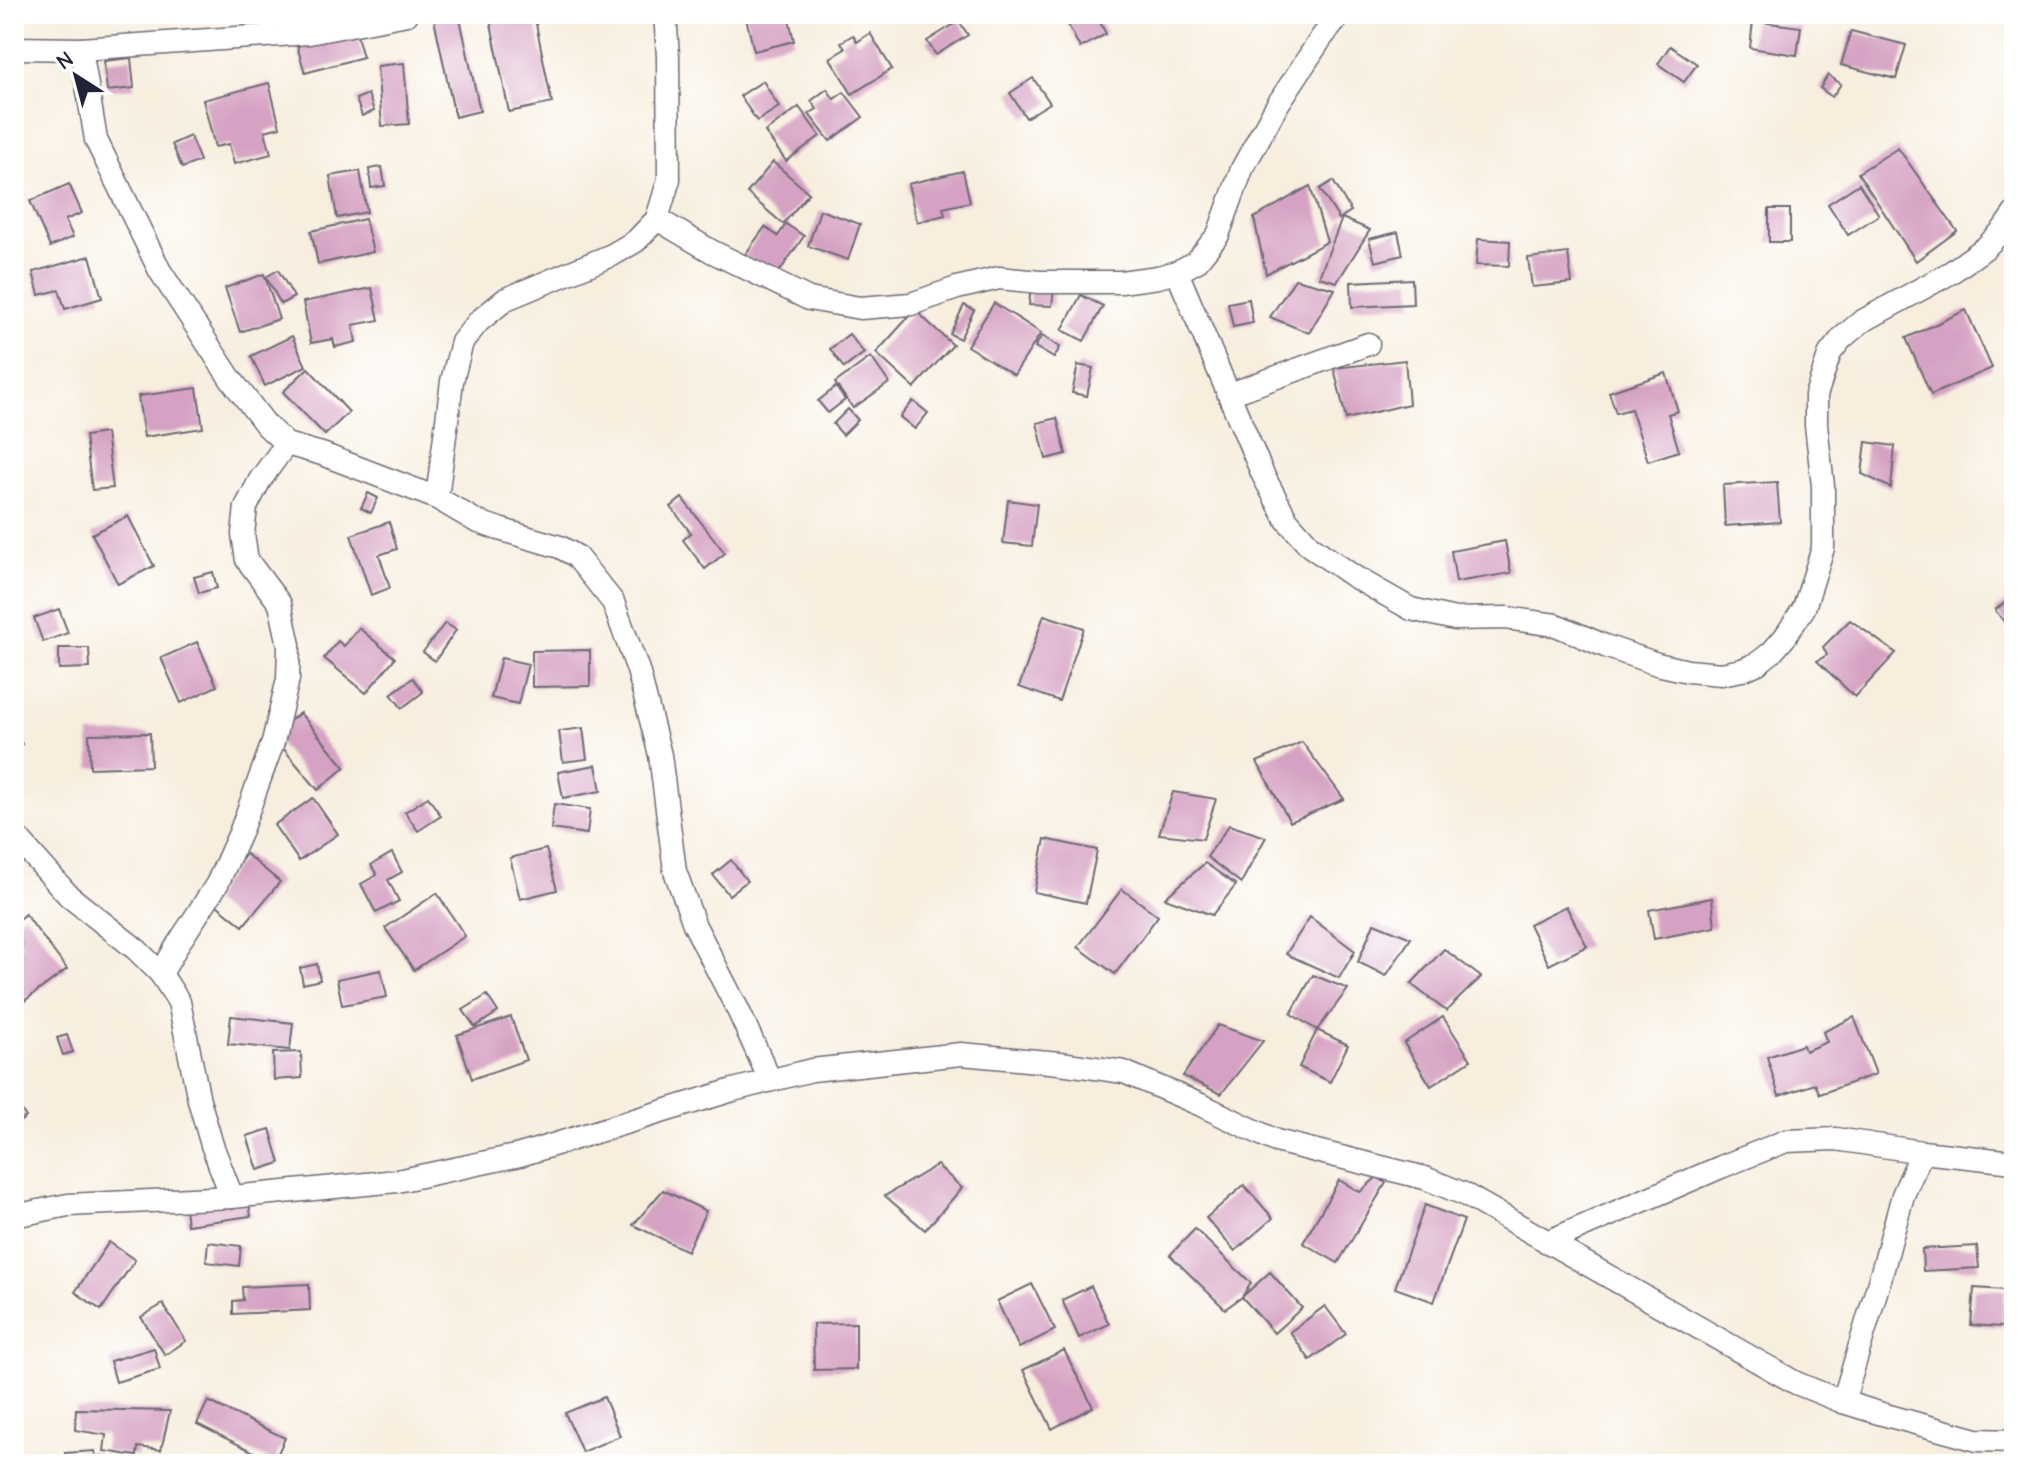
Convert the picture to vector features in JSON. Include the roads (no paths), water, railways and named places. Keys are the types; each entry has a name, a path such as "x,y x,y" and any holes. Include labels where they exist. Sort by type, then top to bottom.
{"street":[{"path":"14,48 81,49 407,14"},
{"path":"437,498 452,381 462,342 479,321 506,299 612,255 636,241 657,219 669,179 665,14"},
{"path":"657,219 711,251 809,299 860,308 911,304 999,278 1040,282 1121,282 1177,272 1196,262 1218,235 1242,169 1276,107 1341,14"},
{"path":"81,49 96,140 160,271 230,378 266,425 286,444 322,454 437,498 476,521 560,547 576,556 613,602 638,670 660,755 675,871 694,924 770,1080"},
{"path":"1177,272 1263,475 1287,520 1310,546 1353,576 1411,609 1455,619 1506,618 1556,625 1657,664 1721,674 1742,670 1772,652 1804,608 1823,548 1823,486 1816,395 1830,353 1861,322 1950,273 1985,248 2014,214"},
{"path":"1230,394 1368,344"},
{"path":"161,974 217,884 240,833 273,742 288,679 289,645 280,604 247,560 243,534 246,507 260,480 286,444"},
{"path":"14,834 69,896 137,950 161,974 179,1002 199,1100 232,1197"},
{"path":"14,1216 68,1205 232,1197 397,1181 505,1158 812,1070 961,1054 1060,1063 1124,1072 1276,1141 1425,1178 1464,1194 1796,1383 1843,1402 1977,1440 2014,1441"},
{"path":"1547,1242 1786,1141 1836,1139 2014,1162"},
{"path":"1843,1402 1903,1195 1922,1152"}]}
